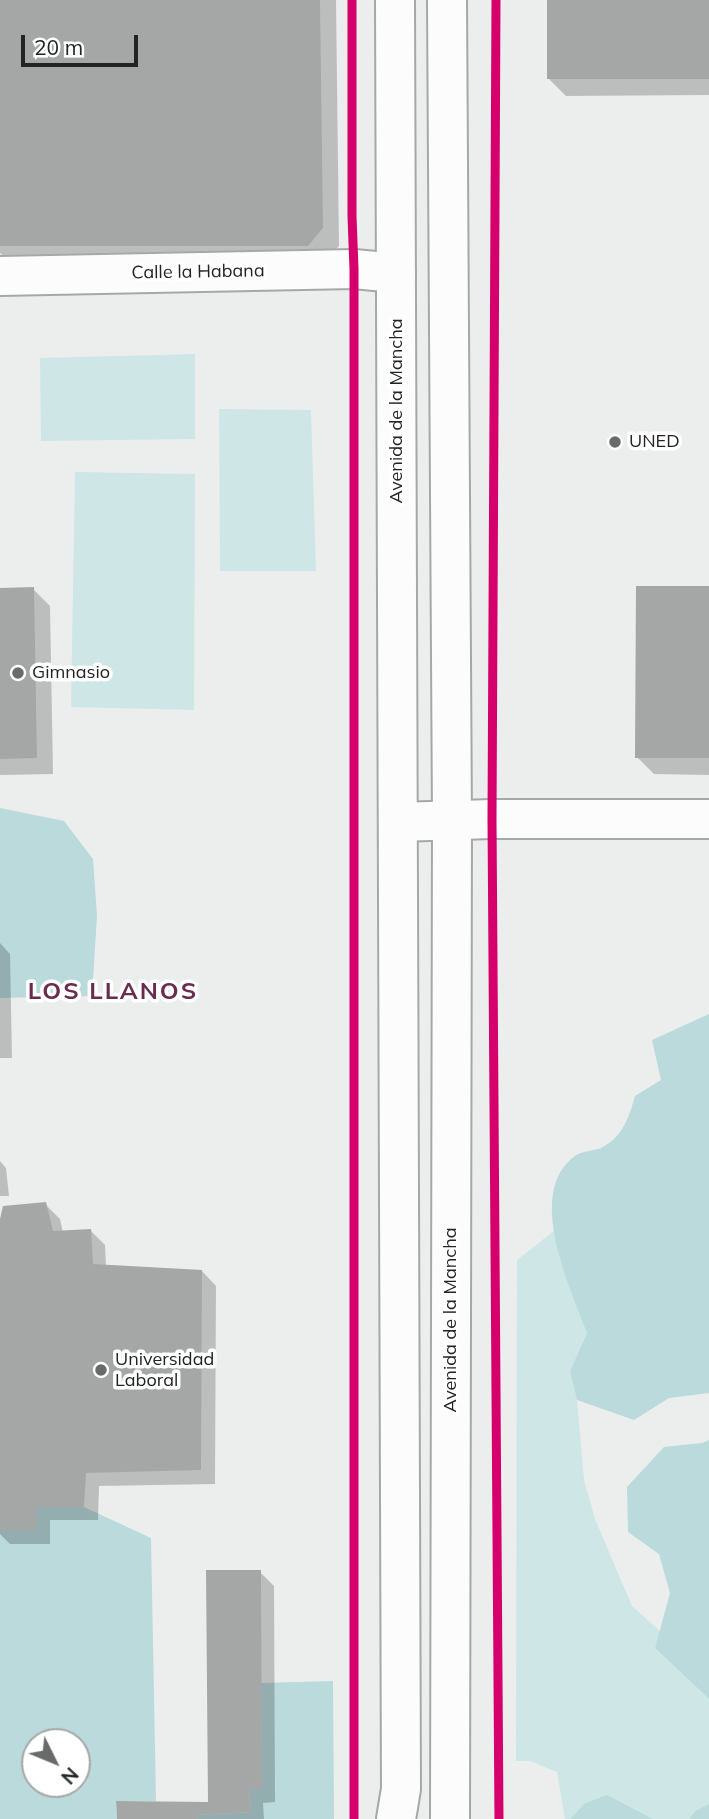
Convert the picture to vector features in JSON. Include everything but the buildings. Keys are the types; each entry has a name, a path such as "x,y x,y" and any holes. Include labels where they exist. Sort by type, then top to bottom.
{"main road":[{"name":"Avenida de la Mancha","path":"395,0 398,1804"},
{"name":"Avenida de la Mancha","path":"447,0 452,821 450,1819"},
{"name":"Calle la Habana","path":"0,276 355,269 396,273"},
{"path":"398,821 709,819"}],"shaded area":[{"path":"195,354 195,439 41,441 40,358"},
{"path":"219,409 311,410 316,571 220,571"},
{"path":"75,472 195,474 194,710 71,707"},
{"path":"0,808 64,821 93,859 97,916 92,996 0,998"},
{"path":"709,1014 709,1393 669,1398 634,1420 577,1400 570,1371 587,1333 556,1242 552,1216 553,1193 560,1172 575,1156 601,1148 615,1138 627,1119 635,1096 661,1080 652,1040"},
{"path":"555,1230 561,1262 587,1333 570,1371 577,1400 584,1480 595,1519 632,1606 660,1631 655,1648 709,1699 709,1804 695,1811 689,1819 653,1819 640,1814 584,1804 570,1819 565,1819 557,1772 530,1761 516,1761 517,1260"},
{"path":"709,1440 709,1699 655,1648 670,1593 659,1554 628,1532 627,1487 664,1447"},
{"path":"37,1507 84,1507 151,1538 156,1801 116,1801 117,1819 0,1819 0,1530 36,1530"},
{"path":"333,1681 334,1819 198,1819 197,1815 251,1812 249,1789 262,1789 261,1683"},
{"path":"607,1795 653,1819 570,1819 584,1804"},
{"path":"709,1804 709,1819 689,1819 695,1811"}],"cycle path":[{"path":"352,0 354,1819"},
{"path":"496,0 492,819 499,1819"}],"place":[{"name":"UNED","path":"615,442"},
{"name":"Gimnasio","path":"18,673"},
{"name":"Universidad Laboral","path":"101,1370"}],"district":[{"name":"LOS LLANOS","path":"113,992"}]}
